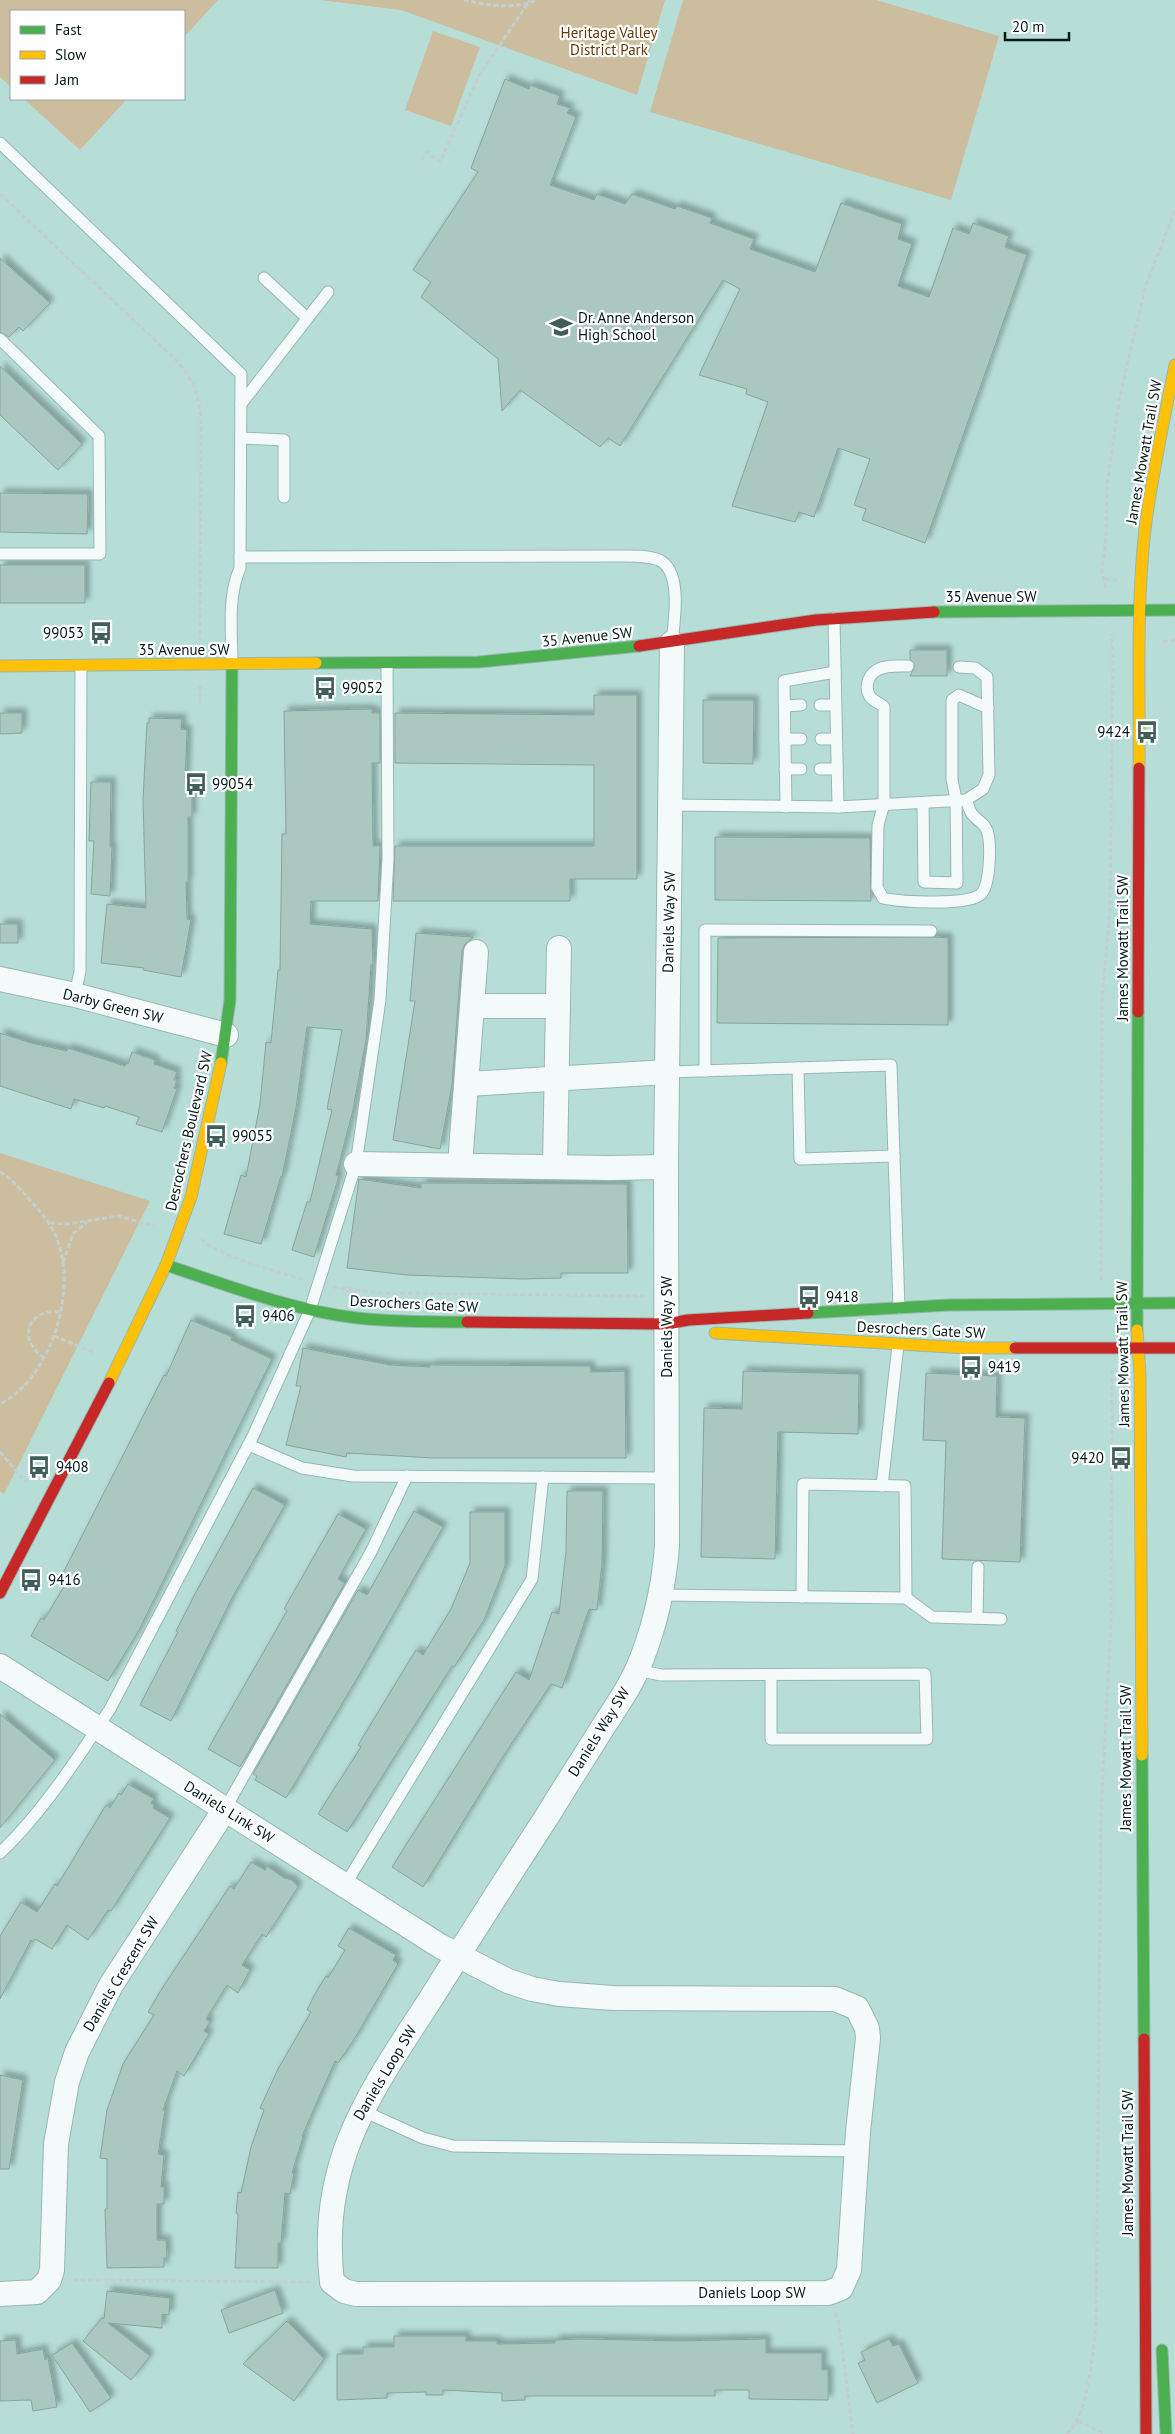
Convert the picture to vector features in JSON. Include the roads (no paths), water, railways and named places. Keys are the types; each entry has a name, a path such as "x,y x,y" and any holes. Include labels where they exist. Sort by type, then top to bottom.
{"street":[{"name":"James Mowatt Trail SW","path":"1146,2434 1143,2189 1140,1375 1136,1304 1140,610 1145,531 1152,474 1175,366"},
{"name":"35 Avenue SW","path":"0,666 480,662 672,643 834,618 915,612 1175,610"},
{"name":"Daniels Way SW","path":"458,1956 637,1670 654,1624 661,1595 667,1546 668,1324 666,1167 672,643"},
{"name":"Desrochers Boulevard SW","path":"0,1593 142,1318 166,1265 191,1197 226,1035 232,924 232,664"},
{"path":"555,1166 559,948"},
{"path":"460,1165 474,1006 476,952"},
{"name":"Darby Green SW","path":"0,979 75,995 226,1035"},
{"path":"474,1006 558,1006"},
{"path":"467,1084 668,1072"},
{"path":"356,1164 610,1168 666,1167"},
{"name":"Desrochers Gate SW","path":"166,1265 273,1301 310,1310 356,1318 402,1322 668,1324 688,1320 899,1308 1175,1303"},
{"name":"Desrochers Gate SW","path":"668,1324 688,1331 898,1345 966,1348 1175,1348"},
{"name":"Daniels Link SW","path":"0,1666 458,1956"},
{"name":"Daniels Crescent SW","path":"0,2294 37,2292 49,2280 52,2270 56,2144 67,2082 78,2052 111,1985 225,1809"},
{"name":"Daniels Loop SW","path":"458,1956 508,1980 532,1989 584,1997 835,1999 857,2008 863,2018 868,2038 857,2151 849,2270 840,2288 828,2293 356,2294 344,2291 332,2282 328,2245 336,2182 349,2137 361,2110 383,2072 458,1956"},
{"path":"1143,2189 1158,2313"},
{"path":"1161,2341 1166,2434"}],"lane":[{"path":"0,143 241,374 240,568 234,583 232,603 232,664"},
{"path":"264,278 307,318"},
{"path":"241,404 328,292"},
{"path":"0,339 99,436 100,544 100,554 0,554"},
{"path":"241,438 284,440 284,497"},
{"path":"240,557 616,556 660,560 670,569 674,580 672,643"},
{"path":"834,618 838,807"},
{"path":"0,1853 26,1824 85,1748 131,1670 249,1445 310,1310 319,1283 356,1164 380,1000 388,859 387,663"},
{"path":"75,995 80,971 81,666"},
{"path":"908,666 890,666 878,670 869,677 867,687 871,698 884,707 884,804 878,825 878,887 883,898 896,901 969,902 982,894 987,883 989,835 984,824 972,815 961,800 952,779 952,700 959,695 988,708"},
{"path":"670,806 838,807 961,800 983,789 989,775 988,708 987,677 975,668 959,667"},
{"path":"786,806 784,681 835,672"},
{"path":"785,706 801,705"},
{"path":"820,705 836,705"},
{"path":"785,739 801,739"},
{"path":"821,739 836,739"},
{"path":"785,769 801,769"},
{"path":"820,769 837,769"},
{"path":"923,803 924,882 957,883 961,800"},
{"path":"705,1071 705,930 931,931"},
{"path":"668,1072 891,1065 899,1308"},
{"path":"798,1068 800,1158 894,1156"},
{"path":"882,1486 898,1345"},
{"path":"249,1445 302,1468 353,1476 666,1478"},
{"path":"225,1809 371,1552 408,1476"},
{"path":"345,1885 532,1579 543,1477"},
{"path":"802,1597 803,1484 905,1486 906,1598"},
{"path":"978,1567 978,1618"},
{"path":"661,1595 906,1598 932,1617 1001,1619"},
{"path":"637,1670 660,1675 925,1674 927,1739 771,1739 771,1675"},
{"path":"361,2110 423,2138 453,2146 857,2151"}],"place":[{"name":"Dr. Anne Anderson High School","path":"561,327"},
{"name":"99053","path":"101,633"},
{"name":"99052","path":"325,688"},
{"name":"9424","path":"1147,732"},
{"name":"99054","path":"196,784"},
{"name":"99055","path":"216,1136"},
{"name":"9418","path":"809,1297"},
{"name":"9406","path":"245,1316"},
{"name":"9419","path":"971,1367"},
{"name":"9420","path":"1121,1458"},
{"name":"9408","path":"39,1467"},
{"name":"9416","path":"31,1580"}],"park label":[{"name":"Heritage Valley District Park","path":"609,42"}]}
